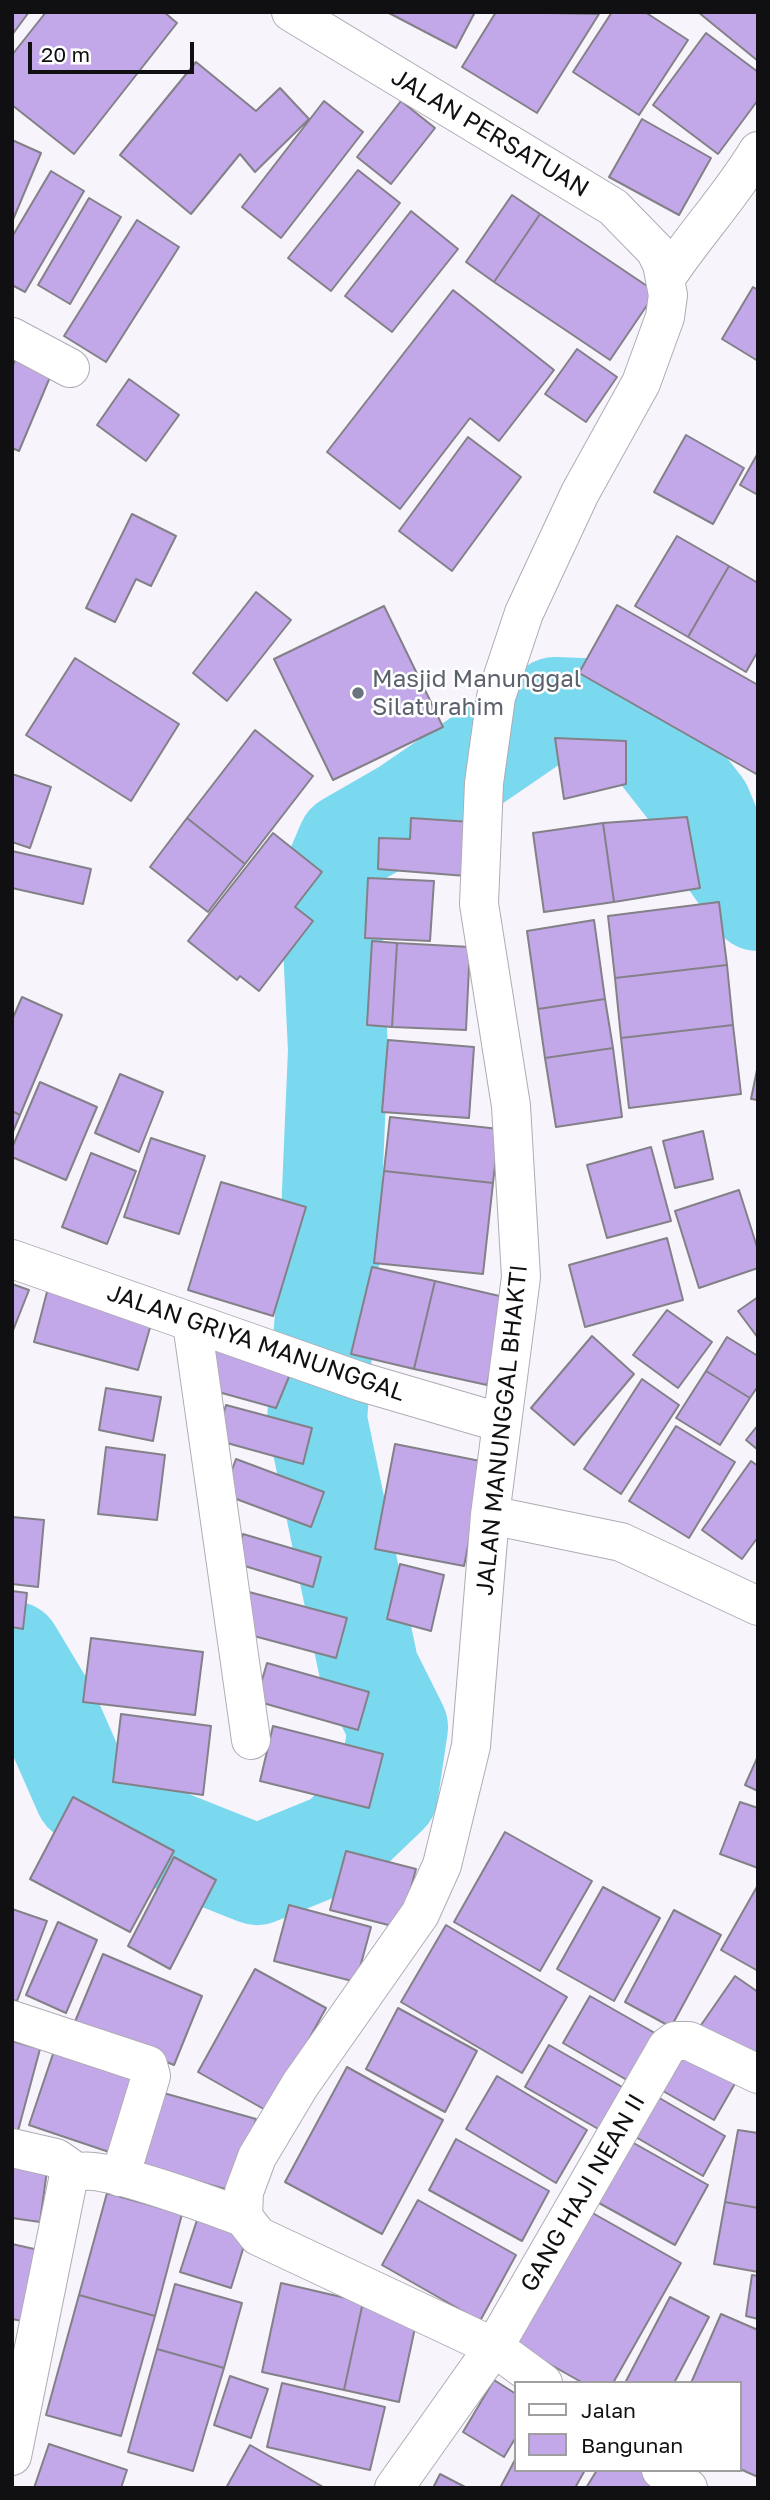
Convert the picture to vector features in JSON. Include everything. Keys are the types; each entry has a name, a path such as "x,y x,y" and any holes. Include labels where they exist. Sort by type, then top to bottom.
{"street":[{"name":"JALAN PERSATUAN","path":"291,12 613,207 655,250 666,278"},
{"path":"666,278 690,241 753,170"},
{"name":"JALAN MANUNGGAL BHAKTI","path":"243,2217 244,2192 257,2158 300,2085 420,1914 442,1865 471,1746 490,1515 522,1277 511,1106 479,904 484,783 496,697 524,613 553,547 646,370 665,317 668,295 666,278"},
{"path":"12,337 70,368"},
{"name":"JALAN GRIYA MANUNGGAL","path":"12,1259 362,1382 502,1423"},
{"path":"192,1323 251,1740"},
{"path":"490,1515 621,1542 758,1606"},
{"path":"12,2020 148,2065 151,2076 120,2177"},
{"name":"GANG HAJI NEAN II","path":"394,2488 494,2347 667,2047 676,2041 689,2041 758,2074"},
{"path":"12,2148 56,2158 76,2172 97,2172 120,2177 243,2217 258,2236 494,2347 540,2381"},
{"path":"12,2456 34,2356 64,2189 76,2172"},
{"path":"664,2472 688,2488"}],"building":[{"path":"12,12 29,12 12,35"},
{"path":"46,12 164,12 177,23 74,154 12,105 12,55"},
{"path":"387,12 475,12 456,48"},
{"path":"496,12 599,14 537,113 462,67"},
{"path":"612,12 645,12 688,40 639,115 573,72"},
{"path":"698,12 758,12 758,61"},
{"path":"706,33 758,72 758,100 718,154 653,105"},
{"path":"196,62 256,111 280,88 309,119 255,172 240,154 191,214 120,155"},
{"path":"324,101 363,132 281,238 242,207"},
{"path":"401,101 435,128 391,184 357,157"},
{"path":"642,119 711,158 679,215 609,177"},
{"path":"12,140 41,153 12,222"},
{"path":"358,170 400,203 331,291 288,258"},
{"path":"51,171 84,191 25,292 12,285 12,237"},
{"path":"512,195 540,214 494,282 466,262"},
{"path":"89,198 121,217 70,304 38,285"},
{"path":"411,211 458,249 392,332 345,296"},
{"path":"540,214 656,292 610,360 494,282"},
{"path":"137,220 179,247 106,362 64,336"},
{"path":"753,287 758,290 758,361 722,339"},
{"path":"453,290 554,370 499,441 470,418 400,509 327,452"},
{"path":"577,349 617,377 586,422 545,394"},
{"path":"18,354 53,370 19,451 12,448 12,367"},
{"path":"129,379 179,415 146,461 97,425"},
{"path":"686,435 744,468 713,524 654,492"},
{"path":"468,437 521,477 452,571 399,531"},
{"path":"758,453 758,495 740,485"},
{"path":"132,514 176,536 151,586 136,579 115,622 86,608"},
{"path":"677,536 729,566 688,637 635,606"},
{"path":"729,566 758,583 758,651 746,672 688,637"},
{"path":"256,592 291,620 227,701 193,673"},
{"path":"617,605 758,685 758,775 579,673"},
{"name":"Masjid Manunggal Silaturahim","path":"384,606 443,727 333,780 274,659"},
{"path":"75,658 179,724 131,801 26,735"},
{"path":"255,730 313,776 245,864 187,818"},
{"path":"555,738 626,741 626,784 564,799"},
{"path":"12,774 51,787 30,848 12,842"},
{"path":"687,817 700,888 614,902 603,823"},
{"path":"187,818 245,864 208,912 150,867"},
{"path":"411,818 471,822 466,876 378,869 379,838 410,839"},
{"path":"603,823 614,902 544,912 533,833"},
{"path":"273,833 322,872 295,907 313,921 259,991 240,976 237,980 188,941"},
{"path":"12,851 91,869 83,904 12,888"},
{"path":"368,878 434,881 430,941 365,938"},
{"path":"719,902 727,965 615,978 608,916"},
{"path":"594,920 605,999 538,1009 527,931"},
{"path":"372,941 397,943 392,1027 367,1025"},
{"path":"397,943 470,947 466,1030 392,1027"},
{"path":"727,965 733,1025 621,1038 615,978"},
{"path":"22,997 62,1015 20,1115 12,1111 12,1020"},
{"path":"605,999 613,1048 545,1058 538,1009"},
{"path":"733,1025 741,1094 629,1108 621,1038"},
{"path":"388,1040 474,1047 469,1118 382,1112"},
{"path":"613,1048 622,1117 556,1127 545,1058"},
{"path":"758,1065 758,1100 751,1099"},
{"path":"120,1074 163,1092 139,1152 95,1133"},
{"path":"40,1082 97,1107 66,1180 12,1157 12,1148"},
{"path":"12,1111 20,1115 12,1134"},
{"path":"390,1117 499,1129 493,1183 384,1171"},
{"path":"703,1131 713,1179 675,1188 663,1141"},
{"path":"151,1138 205,1156 179,1234 124,1217"},
{"path":"651,1147 671,1221 607,1238 587,1165"},
{"path":"91,1153 136,1171 107,1244 62,1227"},
{"path":"384,1171 493,1183 483,1274 374,1263"},
{"path":"221,1182 306,1207 273,1316 188,1290"},
{"path":"739,1190 758,1250 758,1268 699,1288 675,1211"},
{"path":"667,1238 683,1300 585,1327 569,1265"},
{"path":"372,1267 435,1281 414,1369 351,1354"},
{"path":"435,1281 508,1298 487,1385 414,1369"},
{"path":"12,1284 29,1290 12,1333"},
{"path":"48,1288 153,1317 138,1370 34,1342"},
{"path":"758,1297 758,1338 738,1311"},
{"path":"667,1310 712,1342 678,1388 633,1355"},
{"path":"592,1336 634,1374 574,1445 531,1408"},
{"path":"219,1337 291,1372 276,1408 204,1388"},
{"path":"727,1337 758,1356 758,1386 750,1398 706,1371"},
{"path":"706,1371 750,1398 720,1445 676,1418"},
{"path":"642,1379 679,1405 621,1494 584,1469"},
{"path":"106,1388 161,1397 153,1441 99,1430"},
{"path":"226,1405 312,1428 303,1464 216,1440"},
{"path":"758,1425 758,1450 746,1440"},
{"path":"676,1426 735,1462 689,1538 629,1501"},
{"path":"395,1444 485,1462 464,1566 375,1549"},
{"path":"106,1447 165,1455 157,1520 98,1514"},
{"path":"236,1459 324,1492 311,1527 223,1494"},
{"path":"751,1461 758,1466 758,1537 742,1559 702,1530"},
{"path":"12,1517 44,1520 38,1587 12,1584"},
{"path":"243,1534 321,1557 313,1587 235,1563"},
{"path":"400,1564 444,1575 431,1631 387,1619"},
{"path":"12,1591 27,1593 23,1629 12,1627"},
{"path":"249,1592 347,1618 336,1658 239,1632"},
{"path":"91,1638 203,1652 195,1715 83,1702"},
{"path":"267,1663 369,1692 358,1730 256,1701"},
{"path":"121,1714 211,1726 203,1795 113,1782"},
{"path":"273,1726 383,1754 369,1808 260,1781"},
{"path":"758,1756 758,1791 745,1785"},
{"path":"73,1797 174,1851 130,1932 30,1879"},
{"path":"740,1802 758,1808 758,1868 720,1854"},
{"path":"505,1832 592,1881 540,1971 454,1922"},
{"path":"346,1851 416,1869 400,1928 330,1910"},
{"path":"174,1857 216,1880 170,1969 128,1946"},
{"path":"758,1885 758,1971 721,1950"},
{"path":"603,1887 660,1918 614,2001 557,1969"},
{"path":"289,1905 371,1927 356,1982 274,1961"},
{"path":"12,1909 47,1921 17,2001 12,2000"},
{"path":"674,1910 721,1935 671,2027 625,2002"},
{"path":"58,1922 97,1940 66,2013 26,1995"},
{"path":"446,1925 567,1997 522,2073 401,2002"},
{"path":"103,1954 202,1996 174,2065 74,2024"},
{"path":"255,1969 326,2008 269,2112 198,2072"},
{"path":"735,1976 758,1992 758,2069 699,2028"},
{"path":"590,1996 660,2036 632,2083 563,2043"},
{"path":"398,2008 477,2051 445,2112 366,2069"},
{"path":"12,2041 40,2049 15,2142 12,2141"},
{"path":"549,2045 624,2088 600,2130 525,2087"},
{"path":"680,2046 737,2080 714,2120 656,2087"},
{"path":"55,2048 141,2076 115,2154 29,2125"},
{"path":"347,2067 443,2120 382,2234 285,2182"},
{"path":"497,2076 587,2130 556,2183 466,2129"},
{"path":"160,2092 256,2119 236,2192 139,2165"},
{"path":"649,2092 725,2136 703,2176 627,2132"},
{"path":"738,2130 758,2133 758,2208 725,2202"},
{"path":"623,2137 708,2185 675,2245 590,2198"},
{"path":"456,2139 549,2191 522,2241 429,2190"},
{"path":"12,2157 48,2163 40,2222 12,2218"},
{"path":"107,2193 182,2214 155,2316 79,2295"},
{"path":"418,2200 516,2255 480,2321 382,2265"},
{"path":"725,2202 758,2208 758,2272 714,2264"},
{"path":"589,2211 681,2263 614,2381 579,2381 514,2344"},
{"path":"197,2220 247,2236 231,2288 180,2272"},
{"path":"12,2244 43,2251 27,2322 12,2319"},
{"path":"752,2275 758,2276 758,2319 746,2316"},
{"path":"281,2283 363,2302 344,2390 262,2372"},
{"path":"175,2284 242,2303 224,2368 157,2349"},
{"path":"79,2295 155,2316 121,2436 46,2415"},
{"path":"670,2297 709,2317 675,2381 626,2381"},
{"path":"363,2302 418,2314 399,2402 344,2390"},
{"path":"721,2314 758,2330 758,2477 742,2470 742,2381 692,2381"},
{"path":"157,2349 224,2368 193,2471 128,2452"},
{"path":"230,2376 268,2389 251,2438 214,2425"},
{"path":"494,2380 514,2393 514,2440 504,2457 463,2432"},
{"path":"282,2383 385,2407 370,2470 267,2447"},
{"path":"49,2444 127,2470 121,2488 34,2488"},
{"path":"250,2445 325,2488 226,2488"},
{"path":"514,2462 514,2472 584,2472 575,2488 500,2488"},
{"path":"596,2472 652,2472 660,2488 586,2488"},
{"path":"440,2474 467,2488 433,2488"}],"waterway":[{"path":"12,1651 48,1711 84,1793 164,1838 257,1875 338,1842 388,1794 398,1727 369,1669 317,1420 329,1262 338,1050 330,883 347,843 406,809 555,707 607,709 648,738 702,807 717,843 758,901"}],"place":[{"name":"Masjid Manunggal Silaturahim","path":"358,693"}]}
